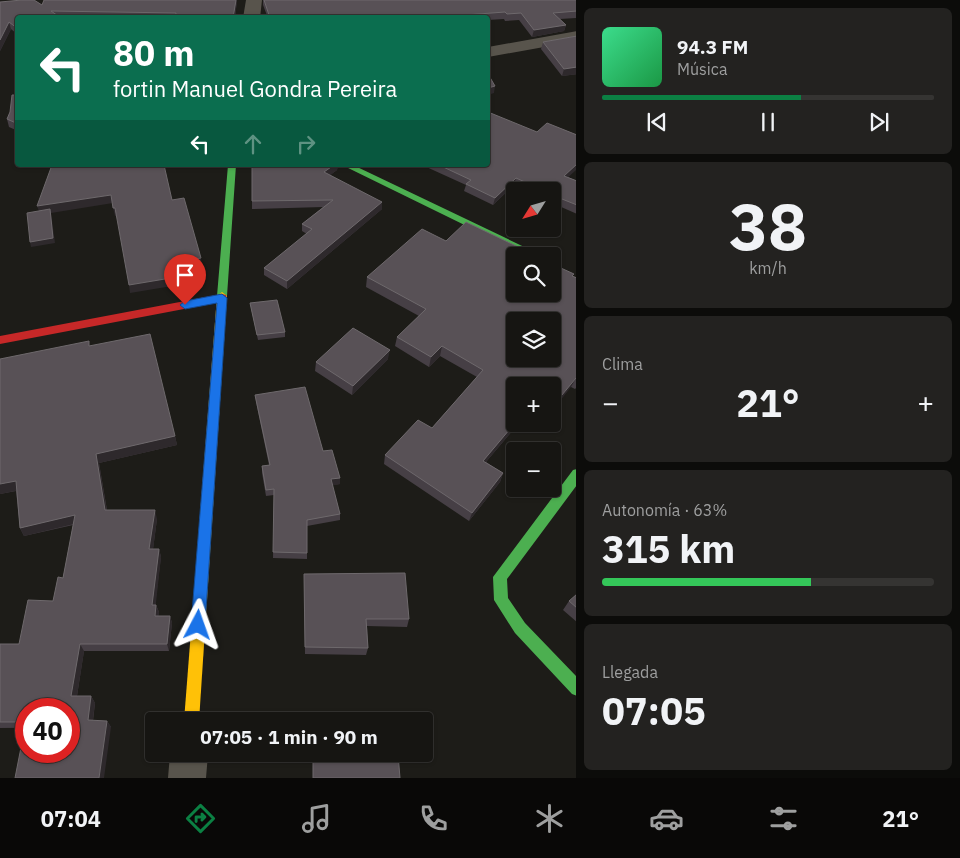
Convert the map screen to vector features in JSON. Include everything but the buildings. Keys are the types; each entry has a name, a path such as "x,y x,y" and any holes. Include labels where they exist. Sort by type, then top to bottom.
{"street":[{"path":"252,15 254,0"},
{"path":"490,52 576,36"},
{"path":"192,712 232,167"},
{"path":"350,167 517,247"},
{"path":"0,340 222,298"},
{"path":"576,474 500,577 501,600 520,628 576,689"},
{"path":"187,778 188,762"}],"traffic: fast":[{"path":"222,296 232,167"},
{"path":"350,167 517,247"},
{"path":"576,475 500,577 501,600 520,628 576,688"}],"traffic: slow":[{"path":"192,712 222,296"}],"traffic: jam":[{"path":"0,340 222,298"}],"route":[{"path":"185,305 222,298 198,625"}]}
